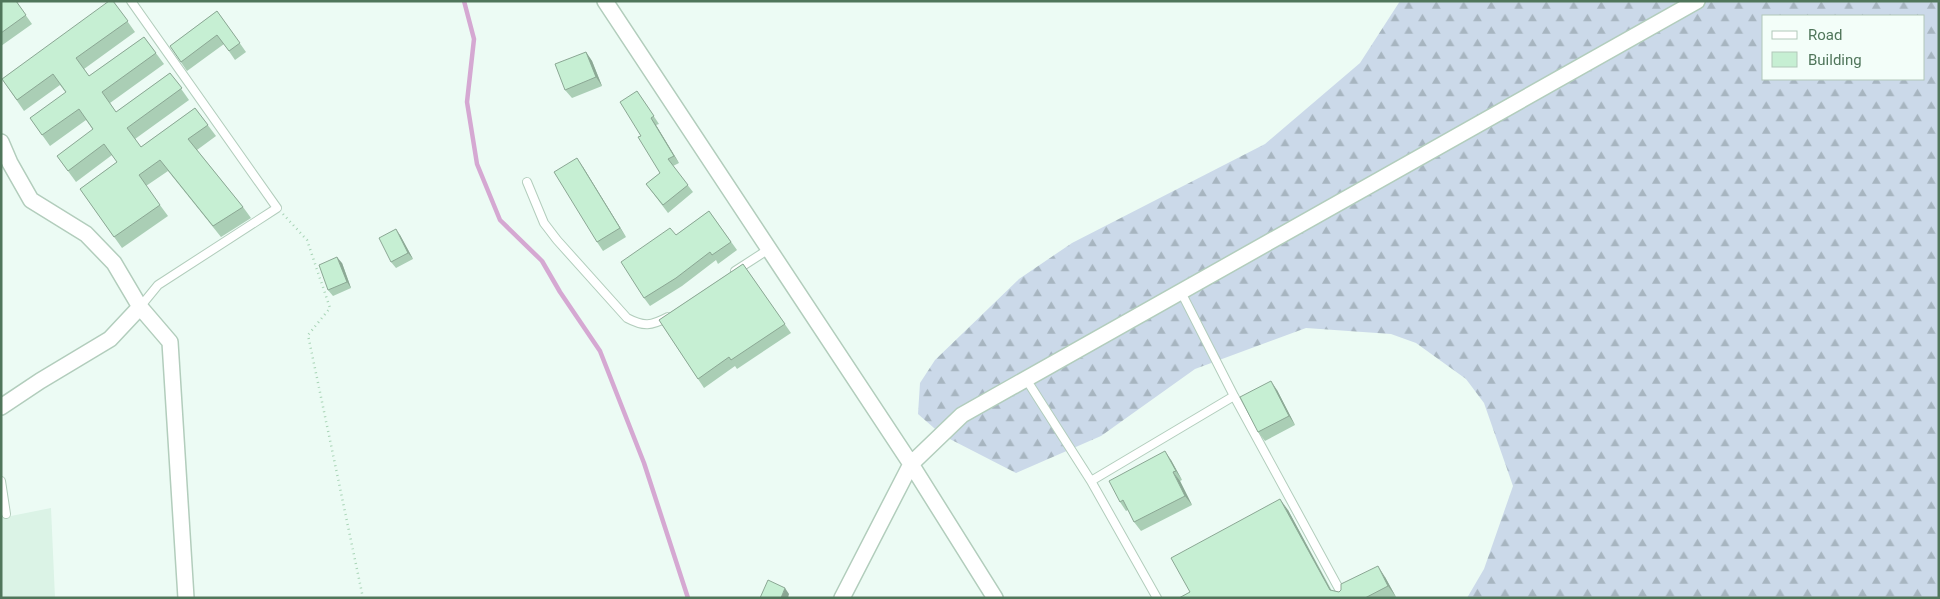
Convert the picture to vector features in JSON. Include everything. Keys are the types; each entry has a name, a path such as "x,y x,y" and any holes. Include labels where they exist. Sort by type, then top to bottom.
{"street":[{"path":"606,1 911,464 995,598"},
{"path":"842,598 911,464 962,415 1697,1"},
{"path":"1,142 10,163 31,200 86,234 114,263 140,307 170,342 186,598"},
{"path":"1,408 40,381 110,339 140,307"}],"lane":[{"path":"131,1 277,208 158,285 140,307"},
{"path":"527,182 544,223 556,240 627,318 641,325 656,324 678,310"},
{"path":"728,277 769,249"},
{"path":"1181,292 1234,396 1344,598"},
{"path":"1026,379 1091,482 1157,598"},
{"path":"1091,482 1234,396"},
{"path":"1,481 6,514"}],"path":[{"path":"277,208 307,240 330,308 308,335 363,598"}],"shaded area":[{"path":"51,508 55,598 1,598 1,518"}],"green space":[{"path":"1400,1 1939,1 1939,598 1467,598 1484,569 1513,486 1484,403 1466,379 1416,343 1391,334 1306,328 1195,369 1101,436 1016,473 942,435 918,414 920,383 935,360 1019,279 1072,243 1265,144 1360,63"}],"building":[{"path":"1,1 16,1 26,15 1,33"},
{"path":"109,1 113,1 128,21 76,58 89,76 144,37 156,53 102,92 116,112 170,73 182,88 127,128 141,147 195,108 208,125 188,139 243,207 213,226 160,160 139,175 160,205 114,237 80,189 117,162 104,144 68,171 57,156 93,129 79,109 42,135 30,118 66,92 53,74 17,100 2,79"},
{"path":"217,11 240,43 229,51 217,35 181,62 170,46"},
{"path":"586,52 596,77 565,90 555,64"},
{"path":"637,91 654,116 651,118 674,156 668,159 688,185 663,205 646,184 660,173 638,137 641,136 620,102"},
{"path":"577,158 620,228 597,242 554,172"},
{"path":"709,211 731,242 712,255 710,252 676,278 644,298 621,262 670,228 676,235"},
{"path":"396,229 408,253 391,262 379,238"},
{"path":"337,257 347,282 328,290 319,265"},
{"path":"743,264 785,324 731,360 729,357 698,379 659,320"},
{"path":"1271,381 1289,416 1258,432 1240,397"},
{"path":"1165,451 1176,471 1173,472 1185,496 1134,522 1123,500 1120,502 1109,481"},
{"path":"1280,499 1330,590 1339,592 1341,584 1378,566 1388,586 1365,598 1179,598 1190,592 1171,558"},
{"path":"768,580 785,588 781,598 760,598"}],"waterway":[{"path":"464,1 474,39 467,102 477,164 500,220 542,261 560,292 600,351 644,463 688,598"}]}
